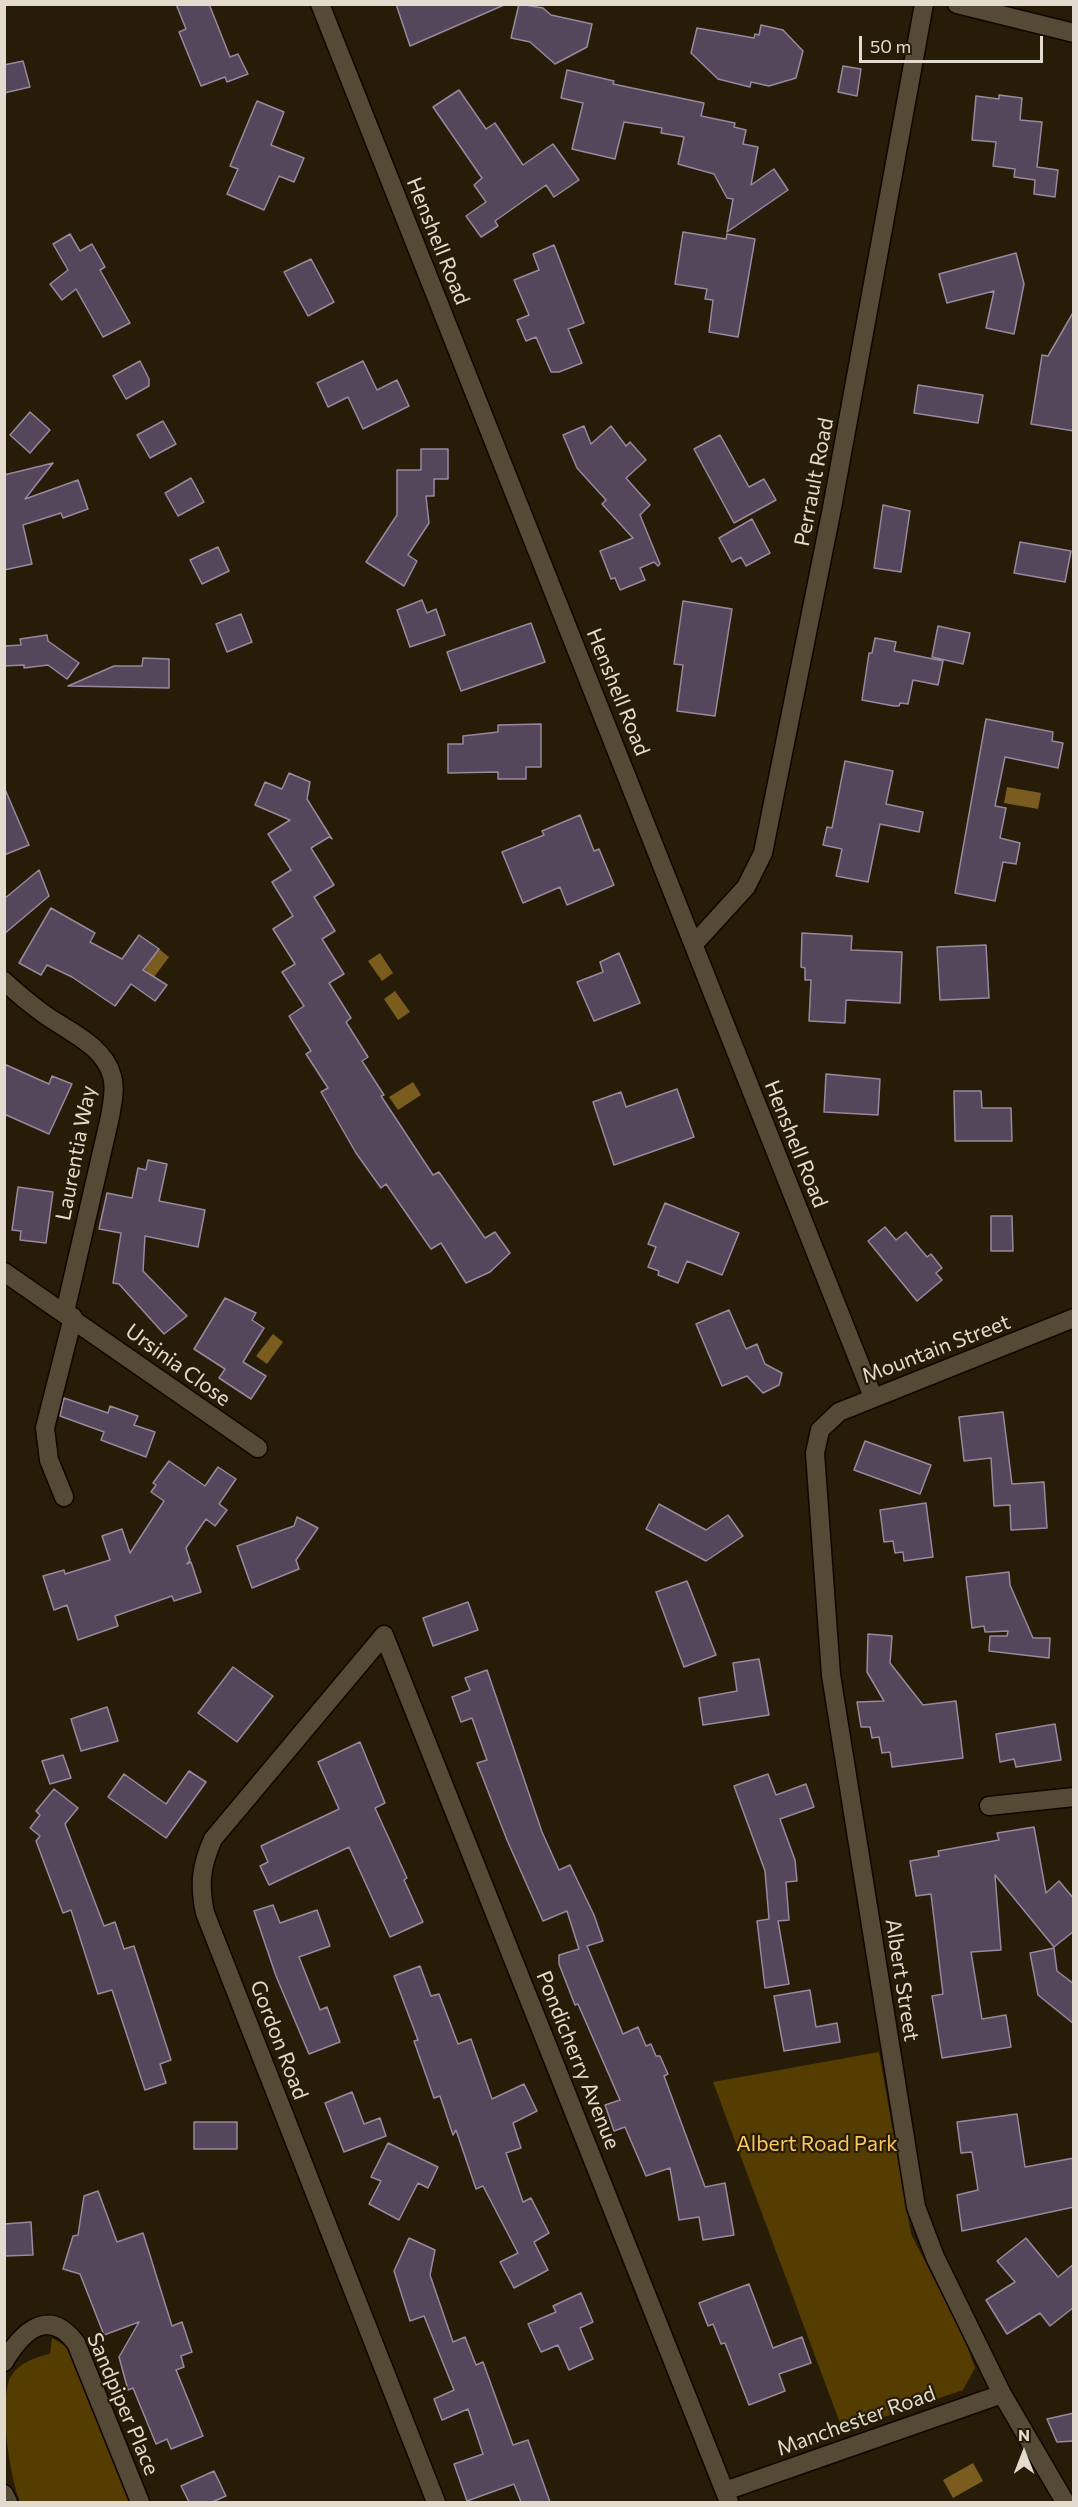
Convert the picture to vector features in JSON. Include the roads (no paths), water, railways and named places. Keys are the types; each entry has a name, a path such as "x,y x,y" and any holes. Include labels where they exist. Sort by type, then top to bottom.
{"street":[{"name":"Henshell Road","path":"320,4 873,1398"},
{"name":"Perrault Road","path":"694,944 746,887 763,853 832,508 924,4"},
{"path":"957,4 1074,33"},
{"name":"Laurentia Way","path":"4,981 44,1015 102,1055 112,1075 114,1092 45,1428 49,1460 64,1497"},
{"name":"Ursinia Close","path":"4,1272 258,1448"},
{"name":"Mountain Street","path":"819,1430 839,1412 1074,1318"},
{"name":"Albert Street","path":"819,1430 815,1453 816,1486 831,1675 916,2207 935,2258 1002,2394 1065,2502"},
{"name":"Pondicherry Avenue","path":"384,1635 727,2497"},
{"name":"Gordon Road","path":"384,1635 213,1839 202,1864 199,1888 205,1913 436,2502"},
{"path":"988,1806 1074,1797"},
{"name":"Sandpiper Place","path":"4,2361 23,2336 40,2325 55,2326 69,2333 76,2343 140,2502"},
{"name":"Manchester Road","path":"727,2497 1002,2394"},
{"path":"4,2494 8,2502"}],"park label":[{"name":"Albert Road Park","path":"817,2144"}]}
